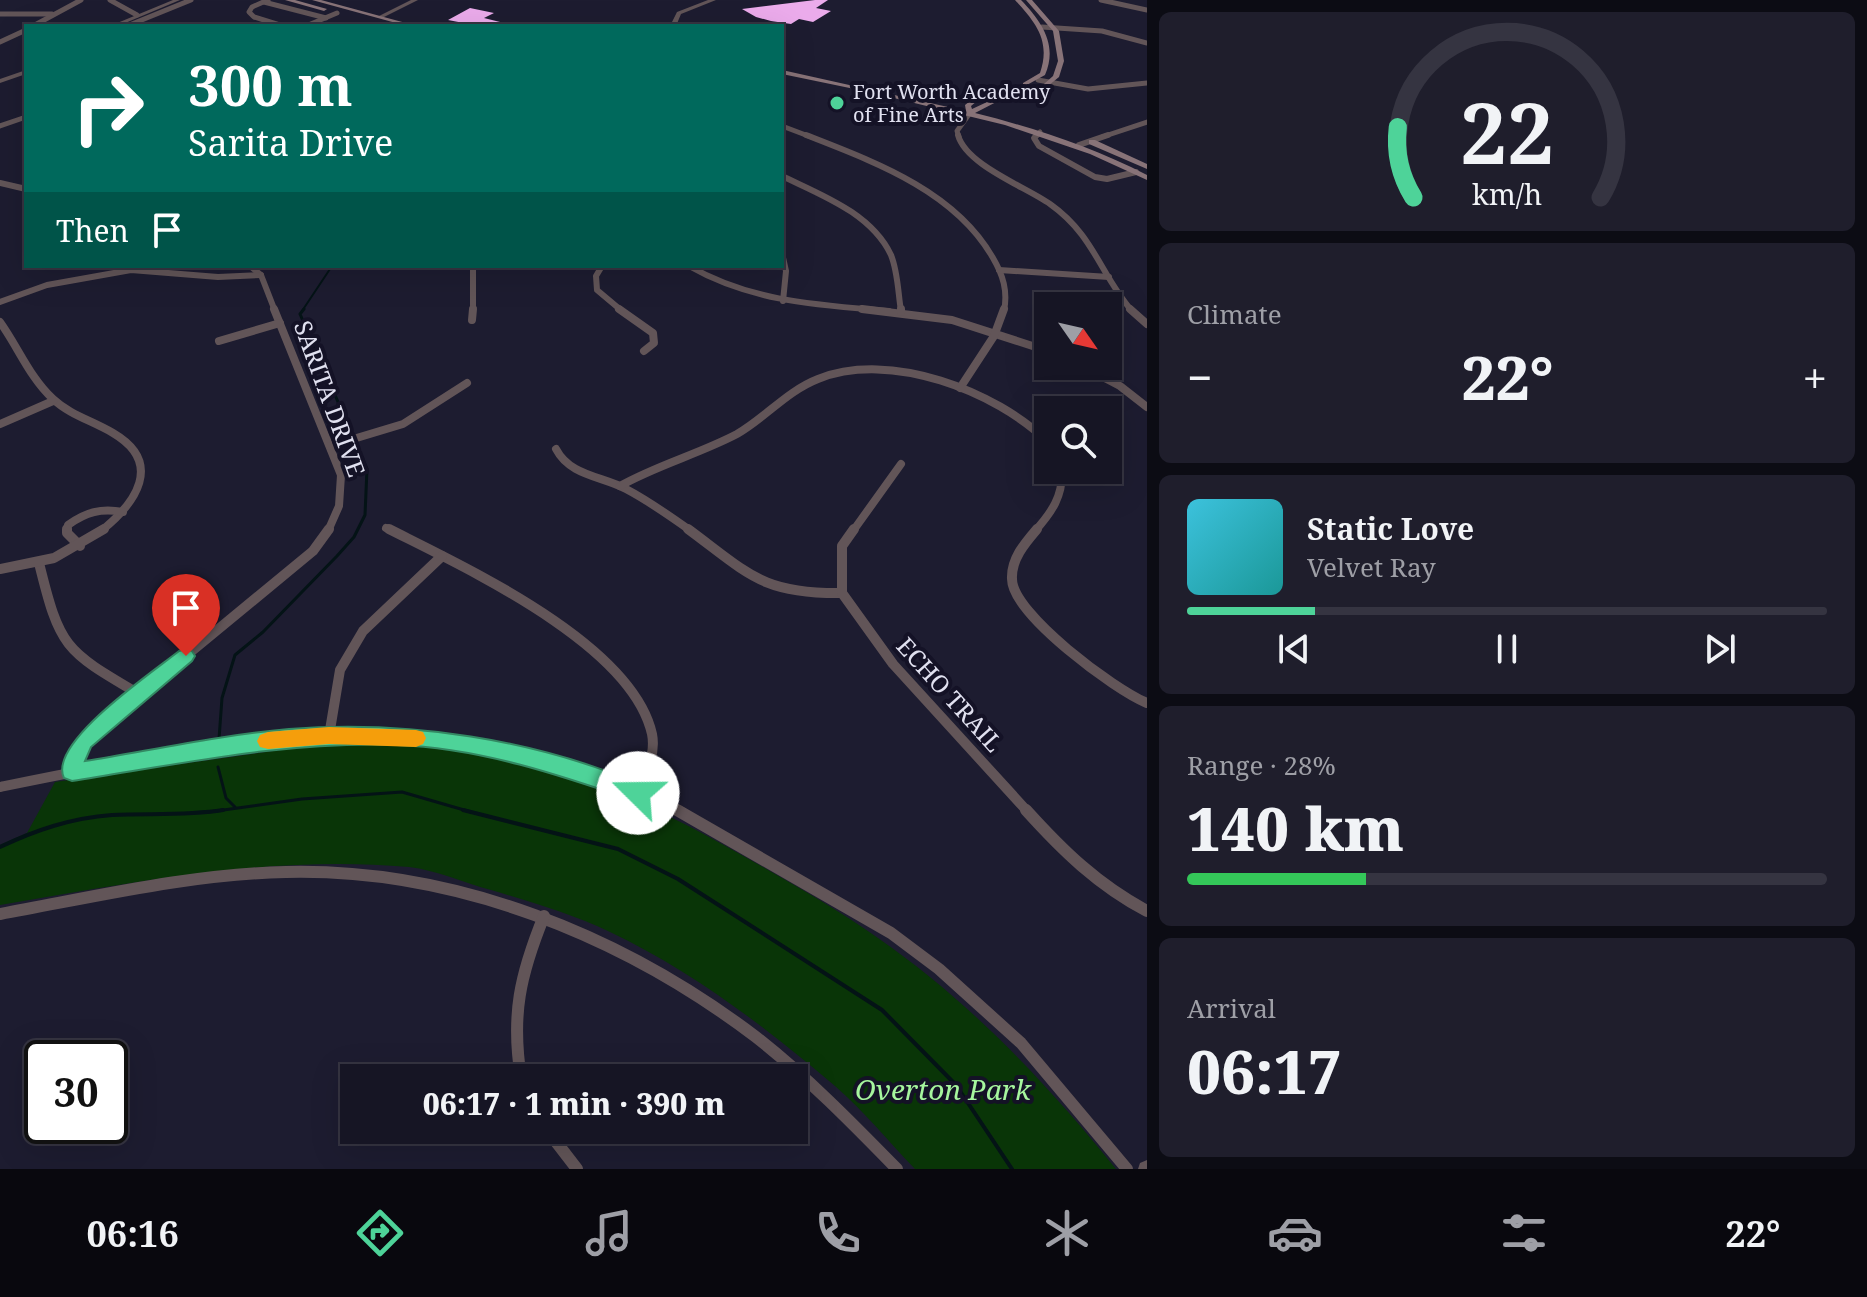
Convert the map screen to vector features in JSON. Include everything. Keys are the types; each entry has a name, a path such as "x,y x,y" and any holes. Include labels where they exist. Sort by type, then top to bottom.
{"main road":[{"path":"288,0 378,24"},
{"path":"315,0 406,24"},
{"path":"968,110 981,95 1038,80 1046,68 1042,27 1018,0"},
{"path":"982,109 1002,97 1050,83 1056,77 1061,61 1055,28 1029,0"},
{"path":"784,66 968,110 1040,132 1079,145 1147,178"},
{"path":"784,72 968,110 982,109 1090,141 1147,167"}],"street":[{"path":"36,24 81,0"},
{"path":"110,0 137,15"},
{"path":"117,24 177,0"},
{"path":"132,24 191,0"},
{"path":"380,17 415,0"},
{"path":"674,24 679,13 709,0"},
{"path":"1101,0 1147,10"},
{"path":"277,24 251,15 252,7 266,1 326,18"},
{"path":"311,24 337,13"},
{"path":"0,14 52,14"},
{"path":"1042,27 1111,32 1147,43"},
{"path":"0,42 24,31"},
{"path":"0,81 24,73"},
{"path":"1038,80 1101,89 1147,83"},
{"path":"968,110 957,131 961,146 975,159 1029,189 1063,215 1086,238 1124,306 1147,324"},
{"path":"0,126 24,118"},
{"path":"1079,145 1147,122"},
{"path":"784,127 836,147 939,199 975,229 992,252 1006,286 1006,300 995,334 960,388"},
{"path":"1040,132 1034,138 1039,146 1095,177 1107,179 1136,172"},
{"path":"784,177 873,229 890,252 901,312"},
{"path":"0,183 24,189"},
{"path":"783,301 784,262"},
{"name":"SARITA DRIVE","path":"72,772 76,755 84,741 302,561 323,539 338,513 343,493 341,475 261,275 252,268"},
{"path":"472,268 475,305 472,320"},
{"path":"600,268 594,276 593,285 599,294 653,333 654,343 644,351"},
{"path":"693,268 745,293 783,301 936,317 1034,347"},
{"path":"0,302 61,281 131,270 218,277 261,275"},
{"path":"999,270 1109,277"},
{"path":"0,322 53,401 122,440 136,454 140,480 136,494 123,512 92,539 39,563 0,569"},
{"path":"219,341 280,323"},
{"path":"620,486 665,462 738,432 804,386 831,375 869,371 901,373 960,388 1021,417 1034,429"},
{"path":"1109,380 1147,407"},
{"path":"330,446 372,437 417,420 467,383"},
{"path":"0,424 53,401"},
{"path":"556,449 558,455 571,466 620,486 683,525 743,572 776,588 798,593 842,593 842,546 901,464"},
{"path":"1061,484 1061,497 1025,540 1013,562 1011,586 1029,614 1101,676 1120,690 1147,703"},
{"path":"80,546 67,533 68,525 80,515 95,509 123,512"},
{"path":"386,528 528,602 587,647 632,691 647,717 653,750 638,793"},
{"path":"329,736 340,670 363,631 442,556"},
{"path":"39,563 55,625 65,643 92,666 139,694"},
{"name":"ECHO TRAIL","path":"842,593 856,607 870,635 893,664 1071,860 1111,892 1147,911"},
{"path":"0,787 72,772 270,740 329,736 399,736 502,750 606,779 683,813 878,925 939,969 1021,1043 1127,1169"},
{"path":"0,914 206,879 301,872 346,873 425,885 544,916 616,948 682,984 736,1021 835,1104 897,1169"},
{"path":"519,1064 514,1008 522,973 544,916"},
{"path":"558,1144 577,1169"}],"green space":[{"name":"Overton Park","path":"329,743 433,746 506,757 616,792 720,843 848,918 912,962 1005,1045 1062,1105 1116,1169 915,1169 856,1106 809,1064 756,1022 670,964 581,920 430,871 357,864 254,868 153,880 0,905 0,845 27,833 55,782"}],"building":[{"path":"828,0 816,8 831,11 813,22 799,19 791,24 771,21 742,9"},
{"path":"470,8 494,13 484,18 500,24 469,24 448,20"}],"waterway":[{"path":"302,311 331,268"},
{"path":"219,739 222,698 235,655 263,632 337,556 354,537 365,515 367,469 300,314 304,309"},
{"path":"218,767 226,798 235,807"},
{"path":"209,812 302,799 402,792 471,812"},
{"path":"209,812 223,810"},
{"path":"463,810 618,849 678,879 882,1010 956,1085 1012,1169"},
{"path":"0,847 40,830 82,819 209,812"}],"slow traffic":[{"path":"268,741 329,736 416,738"}],"place":[{"name":"Fort Worth Academy of Fine Arts","path":"837,103"}],"route":[{"path":"186,656 84,741 76,755 72,772 288,738 399,736 502,750 606,779 638,793"}]}
